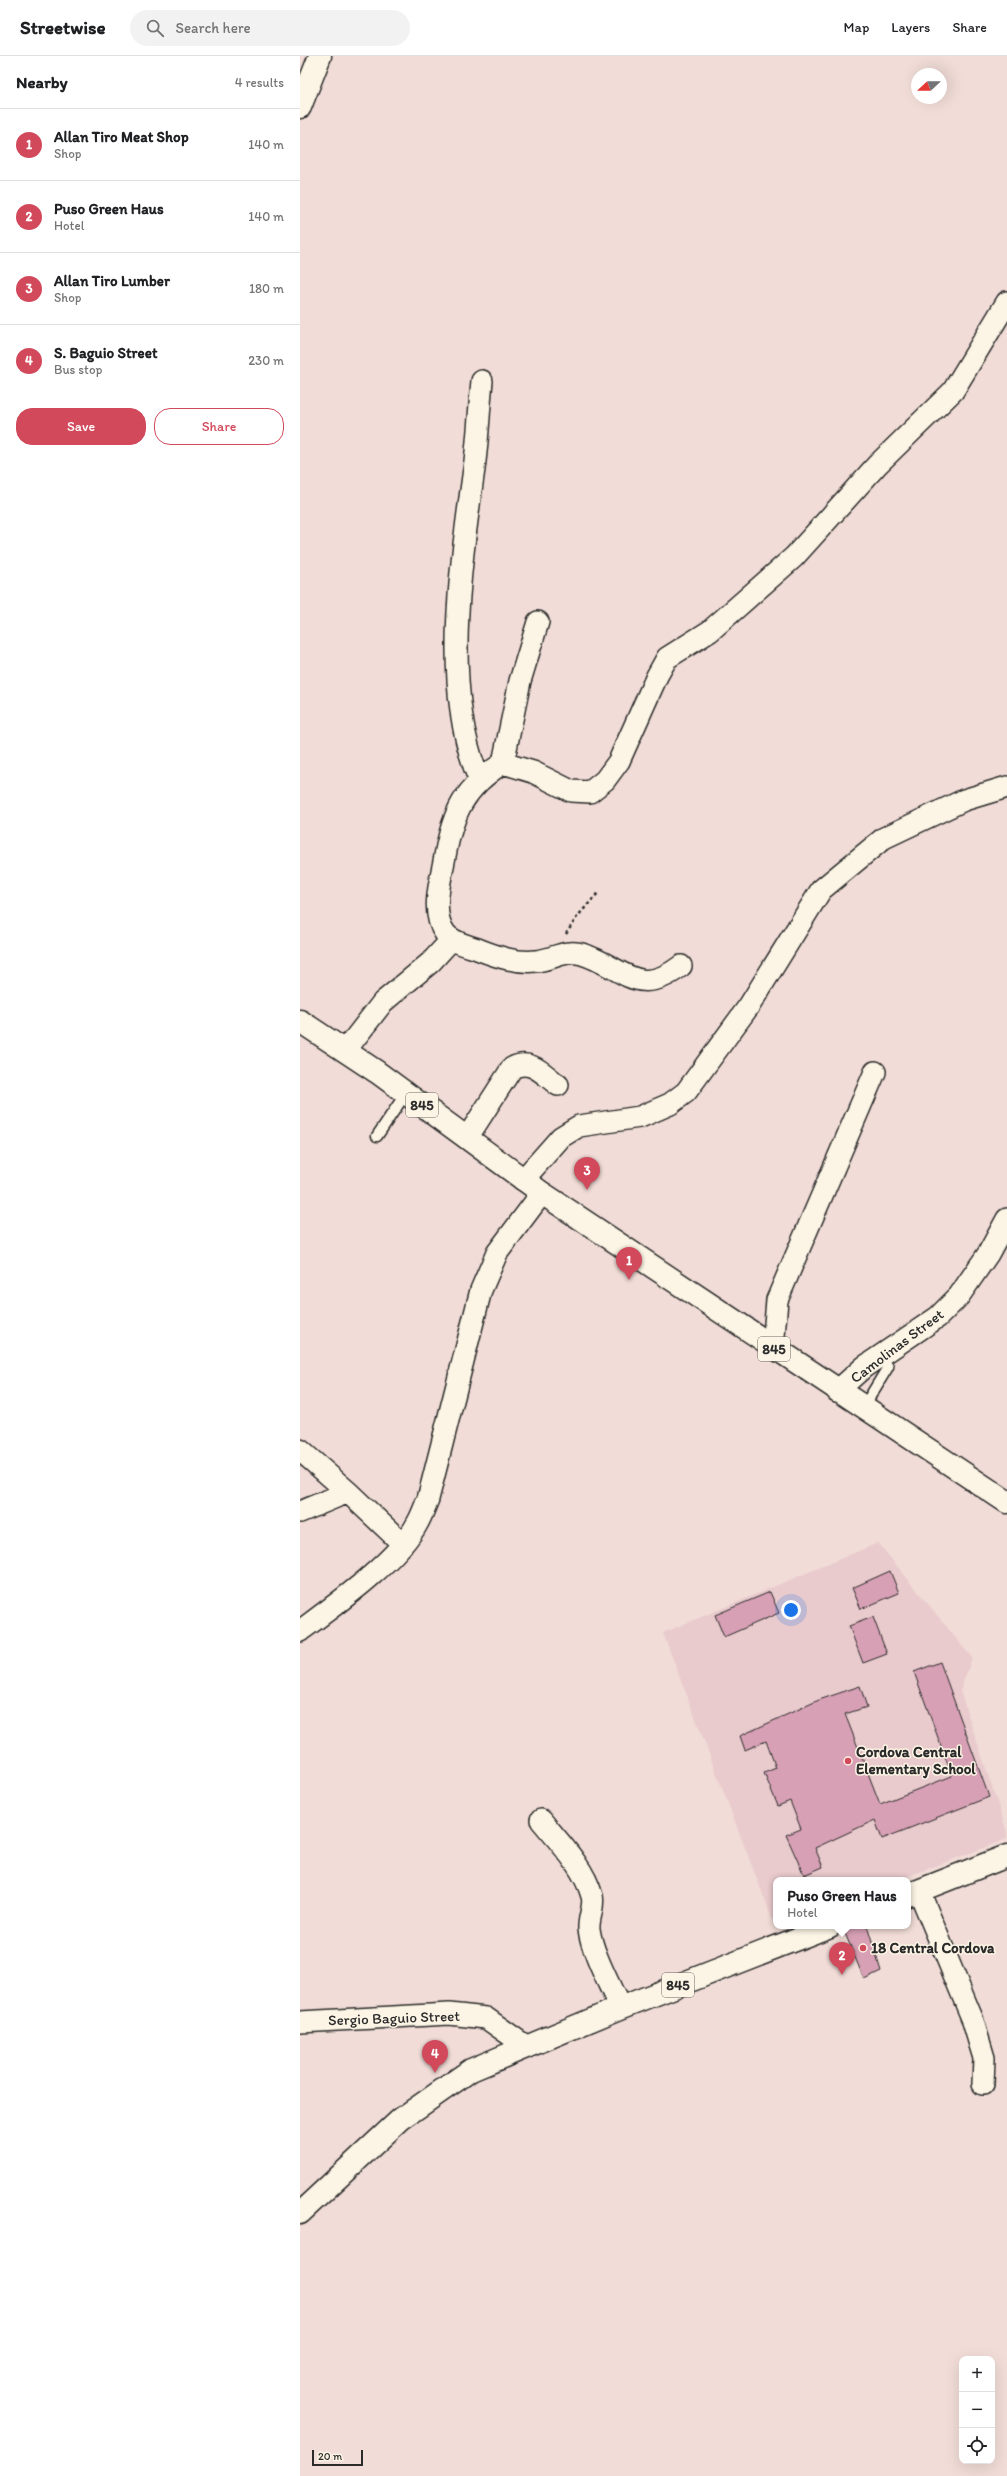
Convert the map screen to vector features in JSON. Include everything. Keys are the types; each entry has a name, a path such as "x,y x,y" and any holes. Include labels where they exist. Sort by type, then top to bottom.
{"main road":[{"path":"300,106 320,56"},
{"name":"845","path":"300,1021 345,1050 542,1193 837,1391 1007,1502"},
{"path":"913,1893 1007,1856"},
{"name":"845","path":"300,2213 400,2119 471,2070 620,2008 822,1929"}],"street":[{"path":"503,763 533,772 571,791 590,792 605,780 619,761 657,676 667,658 710,631 794,557 877,466 953,391 1007,302"},
{"path":"479,779 472,762 458,679 459,605 482,382"},
{"path":"538,622 520,681 503,763 479,779 467,794 451,824 438,888 438,913 445,933 452,939 504,959 537,961 566,952 582,954 636,979 649,982 661,979 681,966"},
{"path":"523,1180 561,1137 579,1126 640,1117 670,1104 686,1092 749,1006 821,890 884,838 964,800 1007,787"},
{"path":"345,1050 383,1002 431,962 452,939"},
{"path":"467,1138 512,1068 521,1063 530,1065 558,1085"},
{"path":"773,1348 777,1300 875,1072"},
{"path":"300,1632 351,1593 403,1544 418,1522 428,1499 481,1290 497,1253 542,1193"},
{"name":"Camolinas Street","path":"837,1391 864,1367 938,1317 958,1296 988,1254 1007,1219"},
{"path":"300,1450 348,1492 403,1544"},
{"path":"300,1512 348,1492"},
{"path":"541,1820 558,1840 586,1882 592,1896 589,1929 593,1944 620,2008"},
{"path":"913,1893 972,2018 984,2058 983,2084"},
{"name":"Sergio Baguio Street","path":"300,2022 449,2014 486,2018 527,2047"}],"lane":[{"path":"377,1136 406,1094"},
{"path":"863,1408 888,1367 881,1356"}],"path":[{"path":"552,956 577,917 599,892"}],"shaded area":[{"name":"Cordova Central Elementary School","path":"878,1543 972,1658 960,1691 1007,1832 1007,1839 906,1877 773,1877 773,1921 663,1633"}],"building":[{"path":"890,1571 899,1593 861,1609 852,1588"},
{"path":"770,1592 779,1613 724,1637 715,1615"},
{"path":"873,1617 887,1654 863,1663 849,1626"},
{"path":"940,1662 989,1797 882,1839 875,1820 815,1848 823,1867 804,1875 786,1835 801,1829 790,1801 778,1806 764,1773 776,1768 766,1741 745,1750 740,1736 819,1700 860,1686 867,1707 845,1714 880,1804 952,1776 914,1672"},
{"name":"18 Central Cordova","path":"843,1929 868,1929 881,1971 864,1979"}],"place":[{"name":"Allan Tiro Lumber","path":"587,1190"},
{"name":"Allan Tiro Meat Shop","path":"629,1280"},
{"name":"Cordova Central Elementary School","path":"848,1761"},
{"name":"18 Central Cordova","path":"863,1948"},
{"name":"Puso Green Haus","path":"842,1975"},
{"name":"S. Baguio Street","path":"435,2073"}]}
